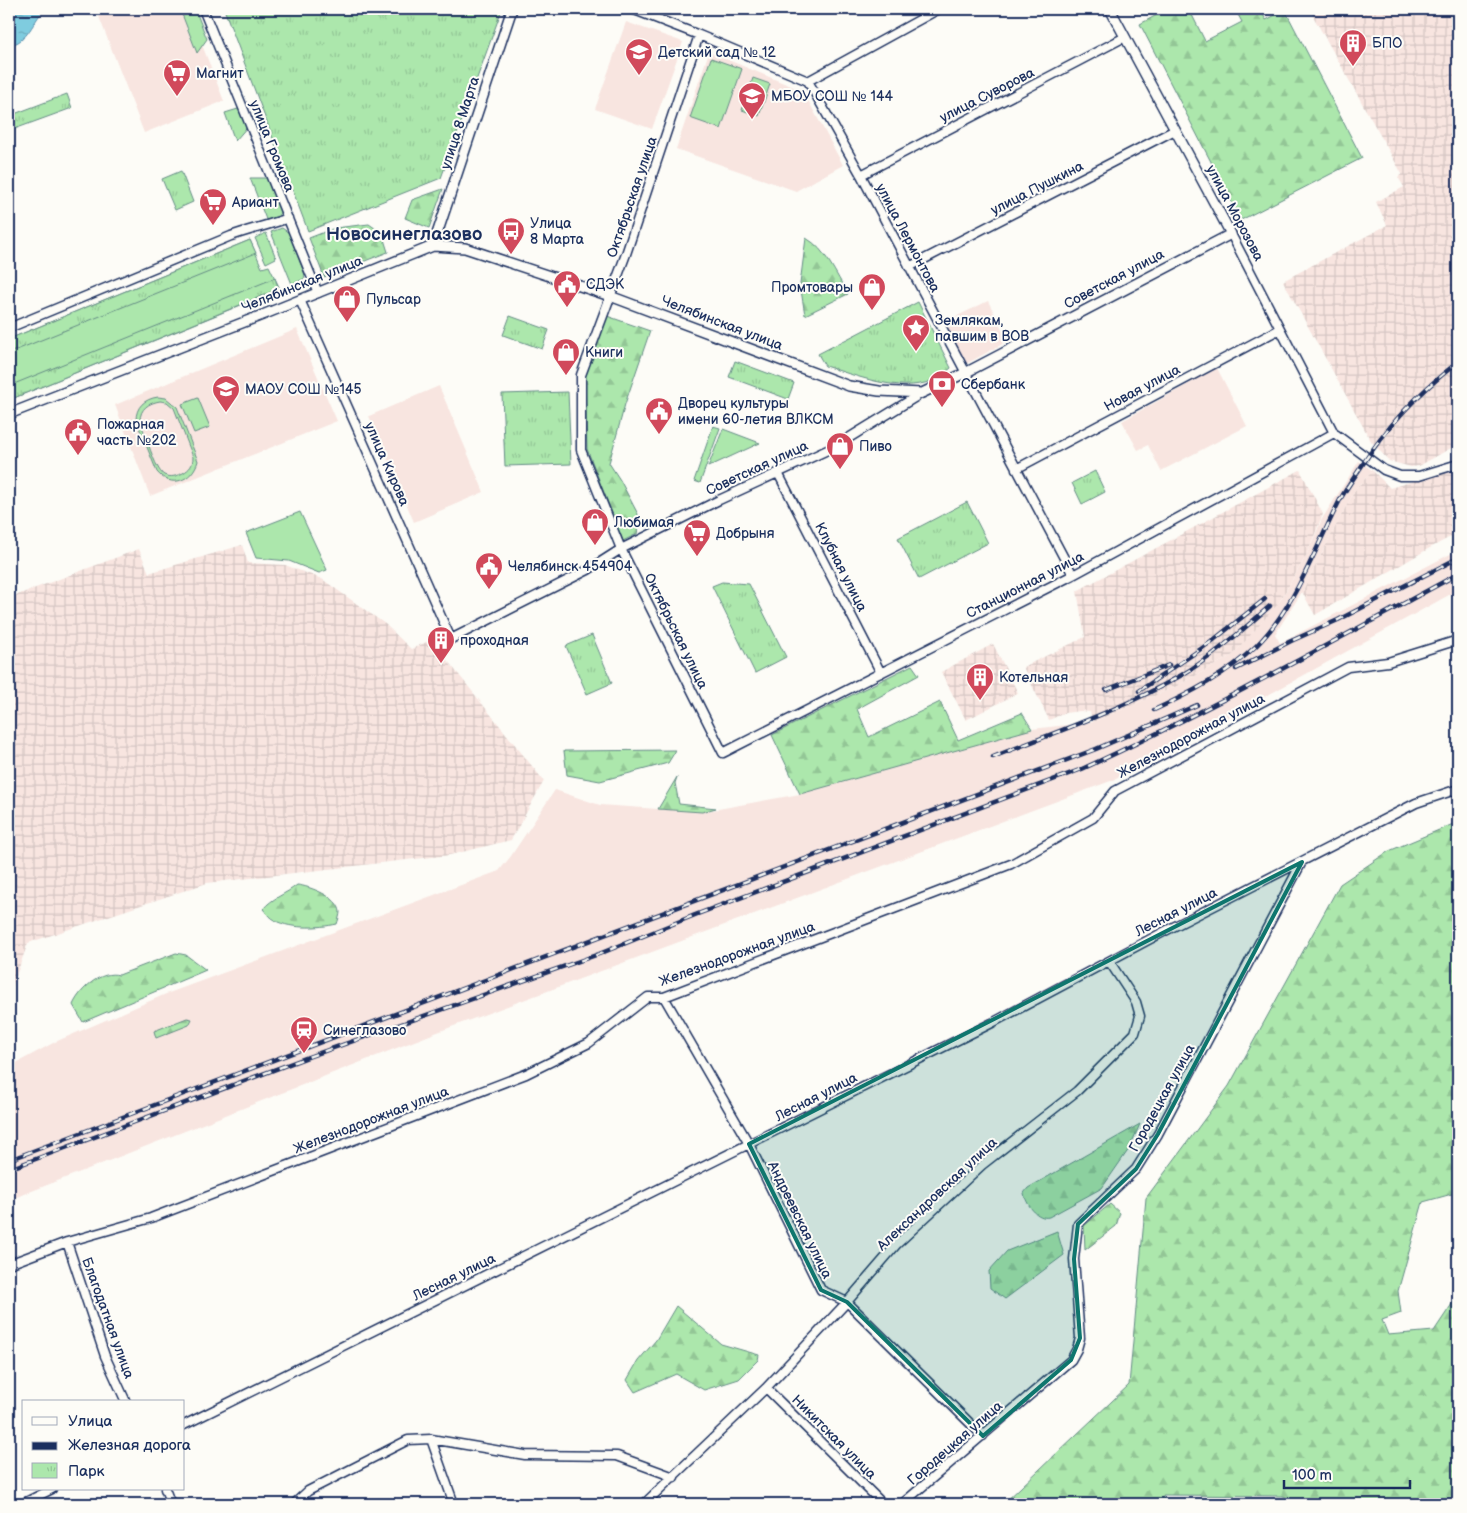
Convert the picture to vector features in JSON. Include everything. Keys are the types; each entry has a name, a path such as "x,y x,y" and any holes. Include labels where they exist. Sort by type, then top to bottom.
{"street":[{"name":"улица Громова","path":"203,9 318,293"},
{"name":"улица 8 Марта","path":"433,246 512,9"},
{"path":"632,9 808,81 939,9"},
{"name":"улица Морозова","path":"1110,9 1231,234 1334,432"},
{"name":"Октябрьская улица","path":"699,35 626,254 581,375 581,450 621,549 722,753"},
{"name":"улица Суворова","path":"861,175 1125,37"},
{"name":"улица Лермонтова","path":"808,81 861,175 1073,575"},
{"name":"улица Пушкина","path":"910,267 1175,130"},
{"path":"9,328 232,236 288,218"},
{"name":"Советская улица","path":"451,639 588,570 621,549 719,500 839,445 922,393 965,373 1231,234"},
{"name":"Челябинская улица","path":"9,414 433,246 464,248 610,296 849,386 879,391 922,393"},
{"name":"улица Кирова","path":"300,300 451,639"},
{"name":"Новая улица","path":"1016,469 1280,329"},
{"path":"1334,432 1384,470 1400,476 1419,476 1458,464"},
{"name":"Станционная улица","path":"722,753 1073,575 1334,432"},
{"name":"Клубная улица","path":"778,473 881,673"},
{"name":"Железнодорожная улица","path":"9,1264 67,1242 151,1218 526,1074 589,1043 648,997 664,997 1011,864 1093,818 1115,791 1348,667 1388,662 1458,640"},
{"name":"Лесная улица","path":"185,1425 992,1023 1108,961 1416,803 1458,789"},
{"name":"Городецкая улица","path":"902,1504 1071,1360 1077,1350 1080,1338 1074,1259 1078,1224 1136,1169 1158,1134 1302,862"},
{"name":"Александровская улица","path":"644,1504 766,1388 904,1238 982,1165 1077,1091 1136,1033 1140,1016 1136,1002 1108,961"},
{"name":"Андреевская улица","path":"664,997 749,1144 821,1290 847,1302 983,1436"},
{"name":"Благодатная улица","path":"67,1242 105,1356 125,1400"},
{"name":"Никитская улица","path":"766,1388 883,1504"},
{"path":"431,1439 454,1504"},
{"path":"294,1504 308,1491 408,1440 431,1439 525,1455 617,1456 674,1477"},
{"path":"22,1504 50,1490"},
{"path":"165,1490 172,1504"}],"highlighted area":[{"path":"1302,862 1158,1134 1136,1169 1078,1224 1074,1259 1080,1338 1071,1360 983,1436 847,1302 821,1290 749,1144"}],"shaded area":[{"path":"96,9 188,9 224,101 144,133"},
{"path":"1309,9 1458,9 1458,444 1419,466 1411,467 1389,461 1371,441 1283,281 1387,225 1376,202 1404,187 1398,177 1402,174"},
{"name":"Детский сад № 12","path":"626,22 683,42 652,129 595,109"},
{"name":"МБОУ СОШ № 144","path":"709,52 803,91 843,165 796,191 676,149"},
{"path":"988,301 1008,341 966,364 945,322"},
{"name":"МАОУ СОШ №145","path":"297,329 337,421 150,496 115,405"},
{"path":"1217,368 1247,426 1161,471 1148,445 1138,450 1122,421"},
{"path":"439,386 484,492 414,522 369,416"},
{"path":"1359,461 1373,471 1357,487 1302,592 1275,634 1280,643 1458,550 1458,590 1116,779 435,1033 9,1200 9,1067 55,1042 166,994 499,871 555,790 600,805 702,812 800,794 1032,729 1093,722 1175,687 1233,655 1280,601 1306,556 1322,519"},
{"path":"1458,468 1458,533 1315,615 1302,592 1357,487 1373,471 1390,488"},
{"path":"1300,470 1323,514 1306,556 1278,604 1233,655 1175,687 1093,722 1090,712 1080,711 1065,713 1049,720 1023,667 1085,637 1077,591"},
{"path":"242,545 248,563 285,565 322,579 385,624 411,649 431,640 544,781 511,840 450,855 207,883 28,943 9,995 9,598 139,549 149,573"},
{"path":"993,644 1018,693 966,720 941,672"}],"green space":[{"path":"180,9 195,9 207,39 197,53"},
{"path":"224,9 502,9 441,178 308,231"},
{"path":"1168,9 1189,9 1205,41 1242,22 1235,9 1260,9 1266,20 1285,10 1362,158 1241,220 1140,24"},
{"path":"711,58 742,69 721,129 690,118"},
{"path":"753,78 770,84 759,116 742,110"},
{"path":"67,94 72,108 9,131 9,116"},
{"path":"238,109 241,110 248,126 235,141 225,113"},
{"path":"181,171 193,202 175,210 162,179"},
{"path":"250,178 268,178 281,211 277,218 267,222"},
{"path":"443,189 429,228 405,218 412,200"},
{"path":"369,224 382,233 388,252 324,277 309,238 335,228"},
{"path":"282,228 289,233 305,275 304,279 292,284 271,232"},
{"path":"266,233 276,258 266,263 255,238"},
{"path":"806,238 825,256 848,294 805,315 800,284"},
{"path":"250,240 262,268 269,266 280,289 9,400 9,339"},
{"path":"250,240 256,253 9,353 9,339"},
{"path":"275,278 279,289 9,400 9,386"},
{"path":"918,302 951,368 942,375 931,381 919,384 892,384 878,382 825,366 818,354"},
{"path":"510,316 549,330 542,349 503,335"},
{"path":"607,316 650,331 625,404 609,463 640,518 637,534 623,541 587,449 585,376"},
{"path":"735,361 794,383 788,399 729,377"},
{"path":"568,392 571,464 505,466 502,394"},
{"path":"153,398 166,398 177,407 198,461 191,474 186,478 175,481 168,480 157,472 136,420 137,411 142,404","holes":["167,402 174,408 193,457 192,465 188,470 172,476 164,475 157,466 140,421 143,409 152,403"]},
{"path":"198,398 210,427 194,433 182,404"},
{"path":"713,426 720,428 700,483 694,481"},
{"path":"723,429 760,443 708,467"},
{"path":"1095,471 1105,492 1082,504 1072,483"},
{"path":"967,502 988,543 919,579 898,538"},
{"path":"300,512 327,570 319,573 289,561 256,558 246,533"},
{"path":"722,582 749,584 786,657 755,673 712,586"},
{"path":"592,635 612,683 587,694 566,646"},
{"path":"912,665 919,675 857,709 869,737 940,702 958,740 1022,713 1032,729 800,794 772,735"},
{"path":"676,750 668,763 600,781 567,775 564,751"},
{"path":"677,777 675,783 679,804 716,808 702,812 658,809"},
{"path":"1458,822 1458,1199 1452,1194 1423,1202 1398,1291 1401,1313 1382,1320 1388,1335 1434,1331 1458,1295 1458,1504 1301,1504 1283,1496 1163,1495 1165,1504 1003,1504 1129,1385 1146,1198 1229,1086 1340,884 1389,851"},
{"path":"297,885 323,893 335,902 340,912 337,924 303,927 286,925 270,917 263,909"},
{"path":"176,953 186,955 206,970 83,1022 73,1005 76,999 92,982 105,975 119,975"},
{"path":"187,1018 192,1019 189,1025 156,1038 154,1031"},
{"path":"1140,1124 1129,1149 1102,1188 1049,1217 1036,1214 1027,1202 1024,1193 1028,1188"},
{"path":"1110,1204 1120,1213 1116,1226 1085,1250 1084,1226"},
{"path":"1057,1231 1064,1255 1005,1299 990,1288 989,1271 1007,1251"},
{"path":"676,1306 721,1344 759,1355 758,1360 739,1379 704,1390 676,1374 635,1392 627,1380 638,1361 656,1340"}],"water":[{"path":"9,9 45,9 26,36 16,43 9,45"}],"railway":[{"path":"1154,710 1195,690 1221,674 1245,656 1270,631 1304,576 1341,498 1370,454 1392,425 1416,399 1458,362"},
{"path":"1236,669 1338,620 1458,558"},
{"path":"9,1169 308,1057 599,954 695,915 1082,769 1225,699 1458,574"},
{"path":"1139,691 1211,642 1265,599"},
{"path":"993,757 1088,720 1158,688 1204,661 1270,606"},
{"path":"1106,690 1169,665"},
{"path":"9,1160 1096,749 1197,705"}],"place":[{"name":"БПО","path":"1353,67"},
{"name":"Детский сад № 12","path":"639,76"},
{"name":"Магнит","path":"177,97"},
{"name":"МБОУ СОШ № 144","path":"752,120"},
{"name":"Ариант","path":"213,226"},
{"name":"Улица 8 Марта","path":"511,255"},
{"name":"СДЭК","path":"567,308"},
{"name":"Промтовары","path":"872,311"},
{"name":"Пульсар","path":"347,323"},
{"name":"Землякам, павшим в ВОВ","path":"916,352"},
{"name":"Книги","path":"566,376"},
{"name":"Сбербанк","path":"942,408"},
{"name":"МАОУ СОШ №145","path":"226,413"},
{"name":"Дворец культуры имени 60-летия ВЛКСМ","path":"659,435"},
{"name":"Пожарная часть №202","path":"78,456"},
{"name":"Пиво","path":"840,470"},
{"name":"Любимая","path":"595,546"},
{"name":"Добрыня","path":"697,557"},
{"name":"Челябинск 454904","path":"489,590"},
{"name":"проходная","path":"441,664"},
{"name":"Котельная","path":"980,701"},
{"name":"Синеглазово","path":"304,1054"}],"district":[{"name":"Новосинеглазово","path":"404,234"}]}
